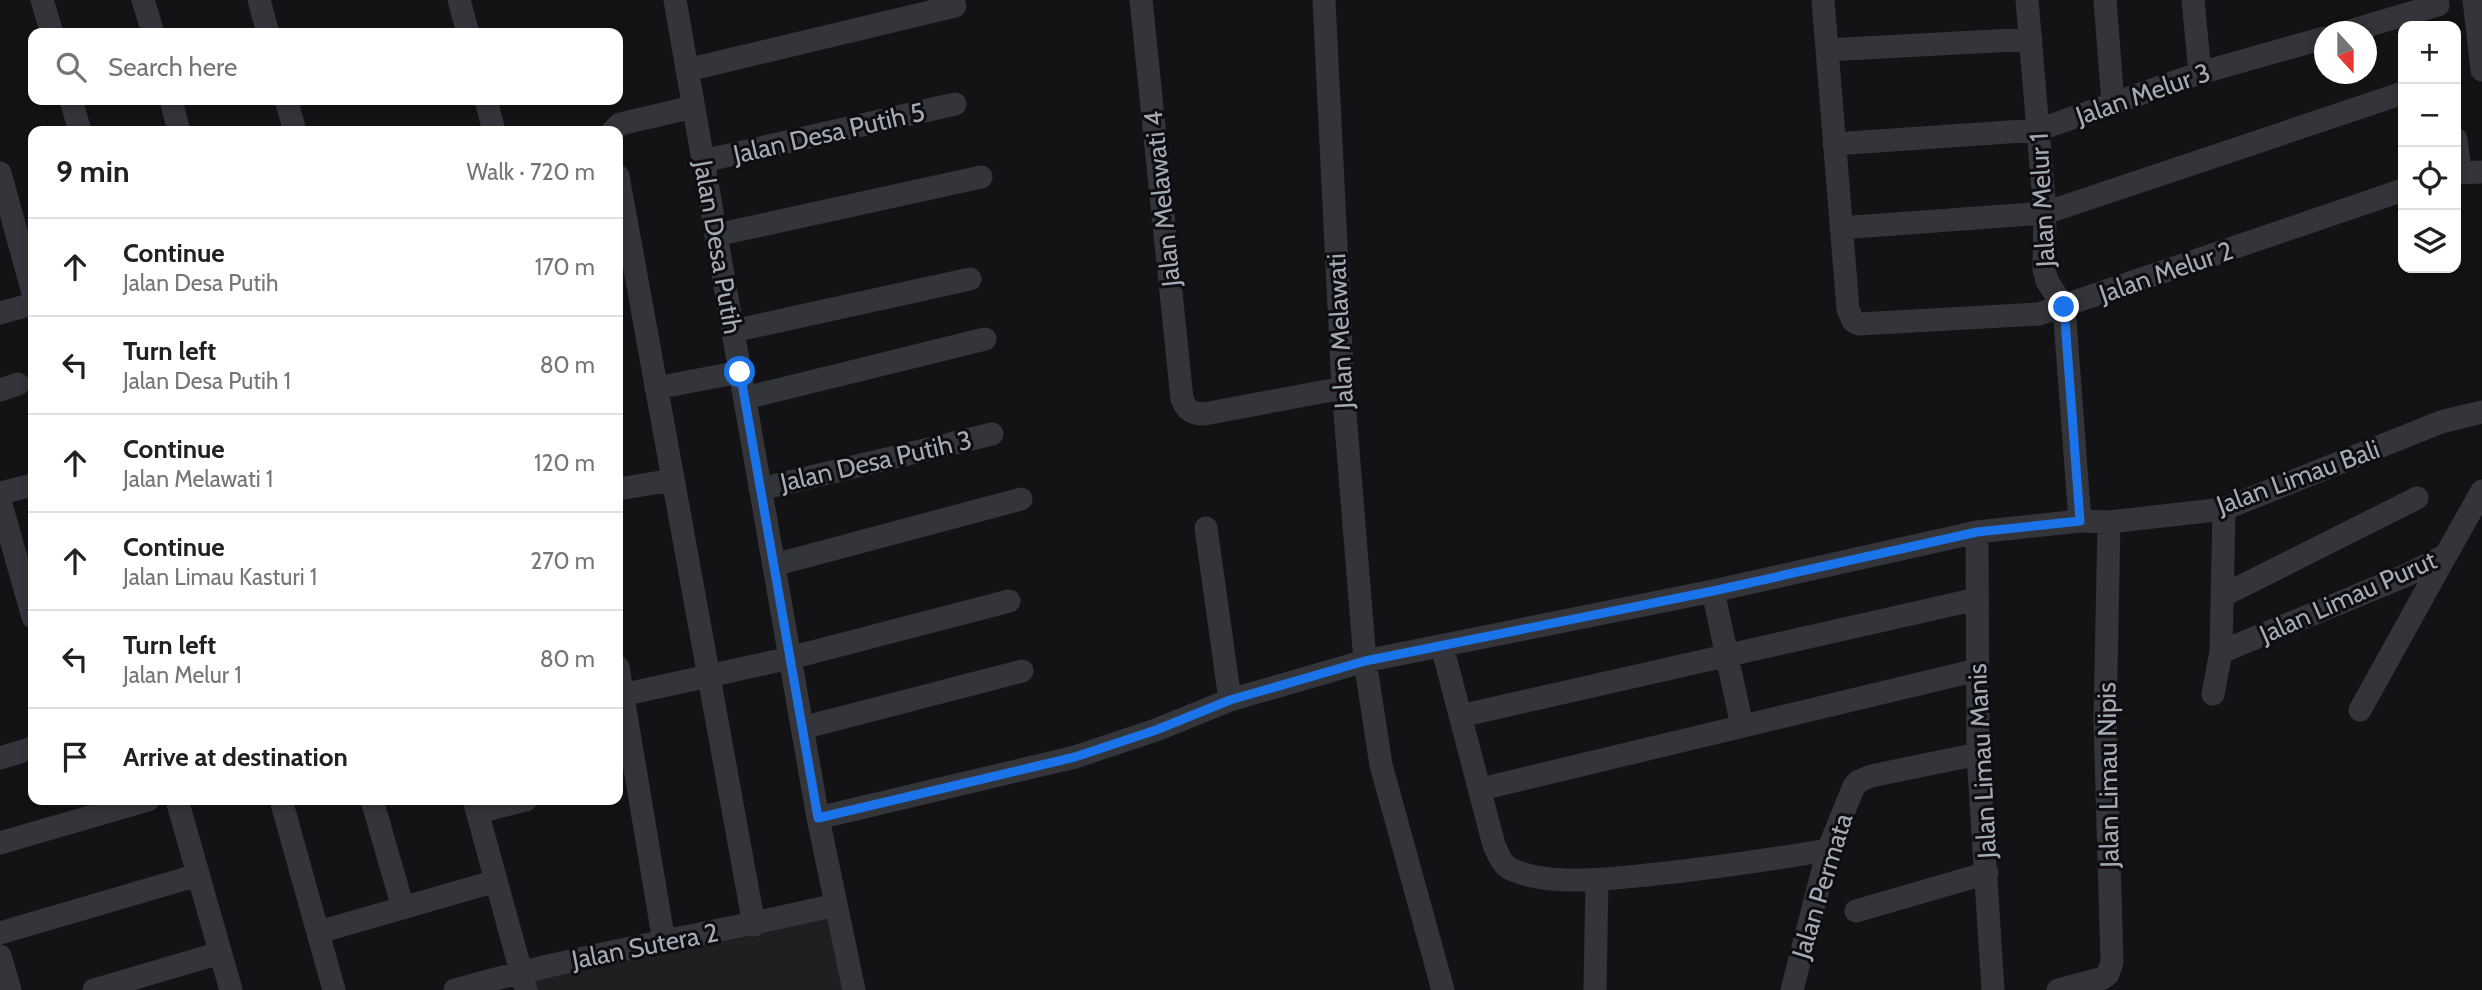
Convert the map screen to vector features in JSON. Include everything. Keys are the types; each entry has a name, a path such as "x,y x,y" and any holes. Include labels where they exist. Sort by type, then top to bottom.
{"street":[{"path":"42,0 50,28"},
{"path":"144,0 152,28"},
{"path":"258,0 266,28"},
{"path":"459,0 467,28"},
{"name":"Jalan Desa Putih","path":"675,0 818,818 854,990"},
{"name":"Jalan Melawati 4","path":"1141,0 1182,399 1190,411 1204,414 1343,388"},
{"name":"Jalan Melawati","path":"1324,0 1343,388 1365,661 1381,765 1443,990"},
{"path":"1823,0 1841,228 2046,213 2398,95"},
{"name":"Jalan Melur 1","path":"2027,0 2046,213 2044,269 2047,281 2064,307 2080,521"},
{"path":"2105,0 2113,103"},
{"path":"2193,0 2200,73"},
{"path":"2474,0 2480,34 2482,70"},
{"path":"687,70 955,6"},
{"path":"2377,25 2439,10"},
{"path":"1827,50 2031,39"},
{"name":"Jalan Melur 3","path":"1834,144 2038,130 2200,73 2314,41"},
{"name":"Jalan Desa Putih 5","path":"703,161 955,104"},
{"path":"72,105 79,126"},
{"path":"172,105 178,126"},
{"path":"287,105 294,126"},
{"path":"487,105 493,126"},
{"path":"619,126 694,107"},
{"path":"2458,147 2466,172"},
{"path":"0,173 28,275"},
{"path":"716,235 981,177"},
{"name":"Jalan Melur 2","path":"1841,228 1847,309 1853,321 1866,324 2039,314 2398,192"},
{"path":"623,225 656,388 754,925"},
{"path":"733,331 970,279"},
{"path":"0,313 28,305"},
{"path":"745,398 985,339"},
{"path":"656,388 740,372"},
{"name":"Jalan Limau Bali","path":"818,818 1075,757 1230,700 1365,661 1713,591 1977,532 2080,521 2109,522 2224,509 2441,422 2482,412"},
{"name":"Jalan Desa Putih 3","path":"760,489 992,434"},
{"path":"623,488 673,480"},
{"path":"0,493 28,486"},
{"name":"Jalan Limau Purut","path":"2221,652 2407,575 2446,555 2482,492"},
{"path":"2222,596 2417,498"},
{"path":"774,565 1021,499"},
{"path":"0,501 28,599"},
{"path":"2213,694 2221,652 2224,509"},
{"name":"Jalan Limau Nipis","path":"2058,990 2097,981 2111,969 2105,727 2109,522"},
{"path":"1206,528 1230,700"},
{"name":"Jalan Limau Manis","path":"1977,532 1977,738 1993,990"},
{"path":"2360,710 2446,555"},
{"path":"1713,591 1742,726"},
{"path":"1460,716 1977,599"},
{"path":"623,695 790,658 1009,601"},
{"path":"1442,646 1494,845 1502,861 1511,870 1554,878 1597,880 1719,868 1828,850"},
{"path":"1484,803 1742,726 1977,670"},
{"path":"802,728 1022,671"},
{"path":"623,714 626,773 664,942"},
{"name":"Jalan Permata","path":"1792,990 1828,850 1851,792 1859,781 1977,738"},
{"path":"0,758 28,750"},
{"path":"0,843 131,805"},
{"path":"178,805 230,990"},
{"path":"282,805 334,990"},
{"path":"373,805 403,908"},
{"path":"476,806 524,981"},
{"path":"1856,911 1987,873"},
{"path":"0,933 198,875"},
{"path":"1595,990 1597,880"},
{"path":"319,932 496,881"},
{"name":"Jalan Sutera 2","path":"455,990 524,981 664,942 754,925 835,905"},
{"path":"94,990 220,953"},
{"path":"0,956 10,990"}],"shaded area":[{"path":"830,918 846,990 534,990 531,979"}],"route":[{"path":"740,372 818,818 1075,757 1156,730 1230,700 1365,661 1713,591 1977,532 2080,521 2064,307"}]}
